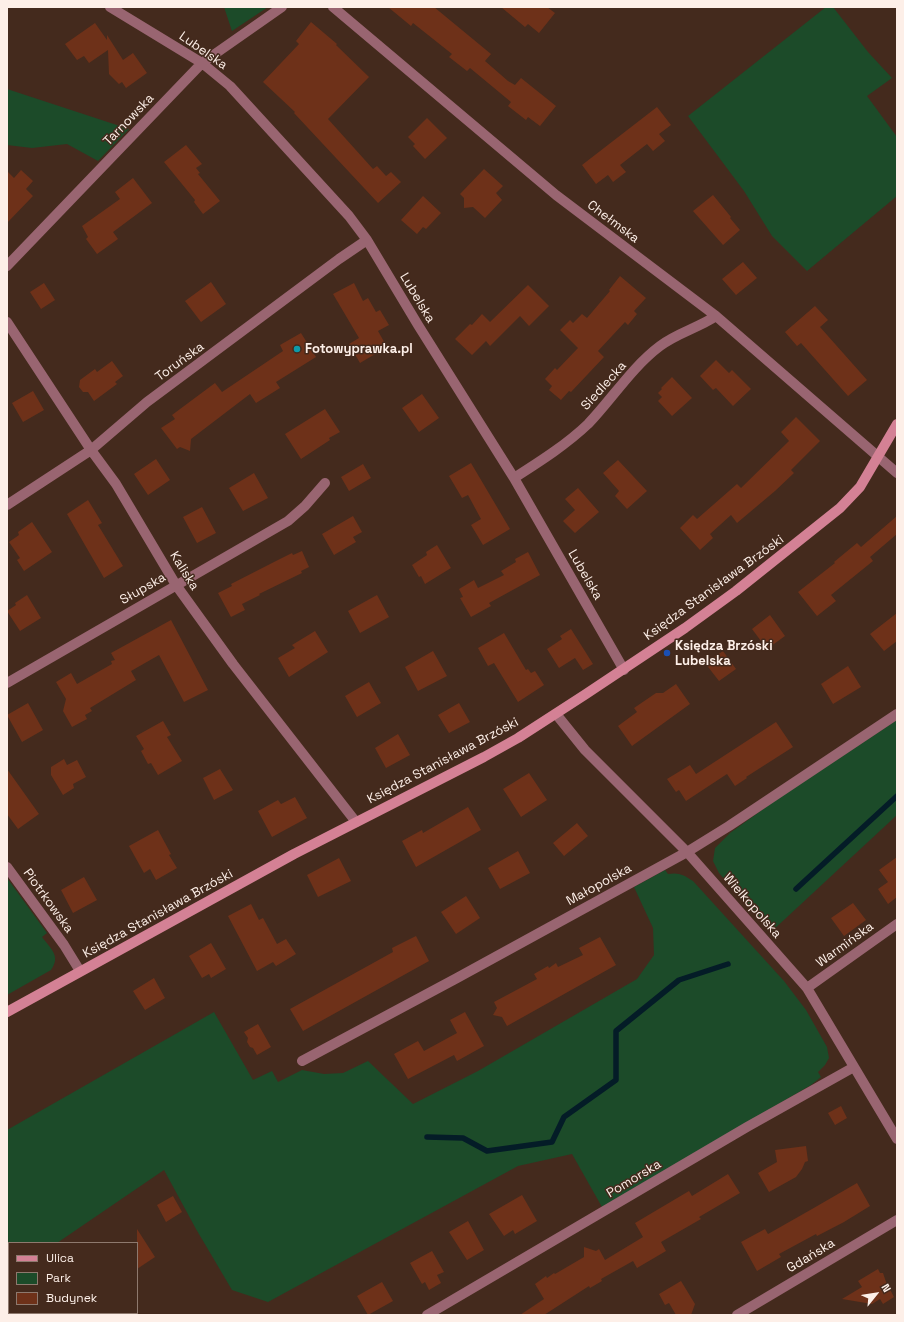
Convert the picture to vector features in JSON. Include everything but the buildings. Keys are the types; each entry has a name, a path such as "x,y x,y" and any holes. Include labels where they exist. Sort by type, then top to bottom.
{"street":[{"name":"Lubelska","path":"110,7 202,63 230,86 349,216 367,240 418,325 514,478 624,670"},
{"name":"Tarnowska","path":"7,266 202,63 282,7"},
{"name":"Chełmska","path":"333,7 556,195 716,316 878,457"},
{"name":"Toruńska","path":"7,505 91,450 147,402 367,240"},
{"name":"Siedlecka","path":"514,478 577,433 588,423 644,361 660,346 674,337 706,323 716,316"},
{"name":"Kaliska","path":"7,322 119,490 176,585 232,664 356,822"},
{"name":"Księdza Stanisława Brzóski","path":"7,1012 294,854 484,757 556,714 624,670 736,591 840,508 860,487 897,424"},
{"path":"878,457 897,473"},
{"name":"Słupska","path":"7,683 288,521 305,506 325,483"},
{"name":"Wielkopolska","path":"556,714 585,750 686,852 808,988 897,1139"},
{"name":"Małopolska","path":"302,1061 686,852 729,826 897,714"},
{"name":"Piotrkowska","path":"7,867 64,945 80,971"},
{"name":"Warmińska","path":"808,988 897,924"},
{"name":"Pomorska","path":"427,1315 747,1127 854,1067"},
{"name":"Gdańska","path":"738,1315 897,1220"}],"green space":[{"path":"224,7 268,7 232,31"},
{"path":"826,7 833,7 868,52 892,78 867,96 897,137 897,196 807,271 772,236 744,191 688,116"},
{"path":"7,89 129,129 98,161 67,144 32,148 7,145"},
{"path":"897,720 897,815 771,932 719,873 713,861 715,848 730,833 773,802"},
{"path":"665,870 668,874 681,874 693,881 784,981 806,1010 827,1047 829,1058 818,1072 821,1077 811,1085 602,1207 572,1154 518,1166 268,1302 232,1290 196,1229 164,1170 58,1242 8,1242 8,1261 7,1260 7,1130 214,1012 253,1080 272,1071 278,1082 302,1070 324,1074 343,1073 368,1061 413,1104 478,1071 637,979 654,955 653,928 634,887"},
{"path":"7,878 47,933 42,937 54,953 55,961 51,970 7,995"}],"waterway":[{"path":"796,889 897,796"},
{"path":"427,1137 463,1138 487,1151 552,1142 564,1117 616,1080 616,1031 679,980 728,964"}],"place":[{"name":"Fotowyprawka.pl","path":"297,349"},
{"name":"Księdza Brzóski Lubelska","path":"667,653"}]}
